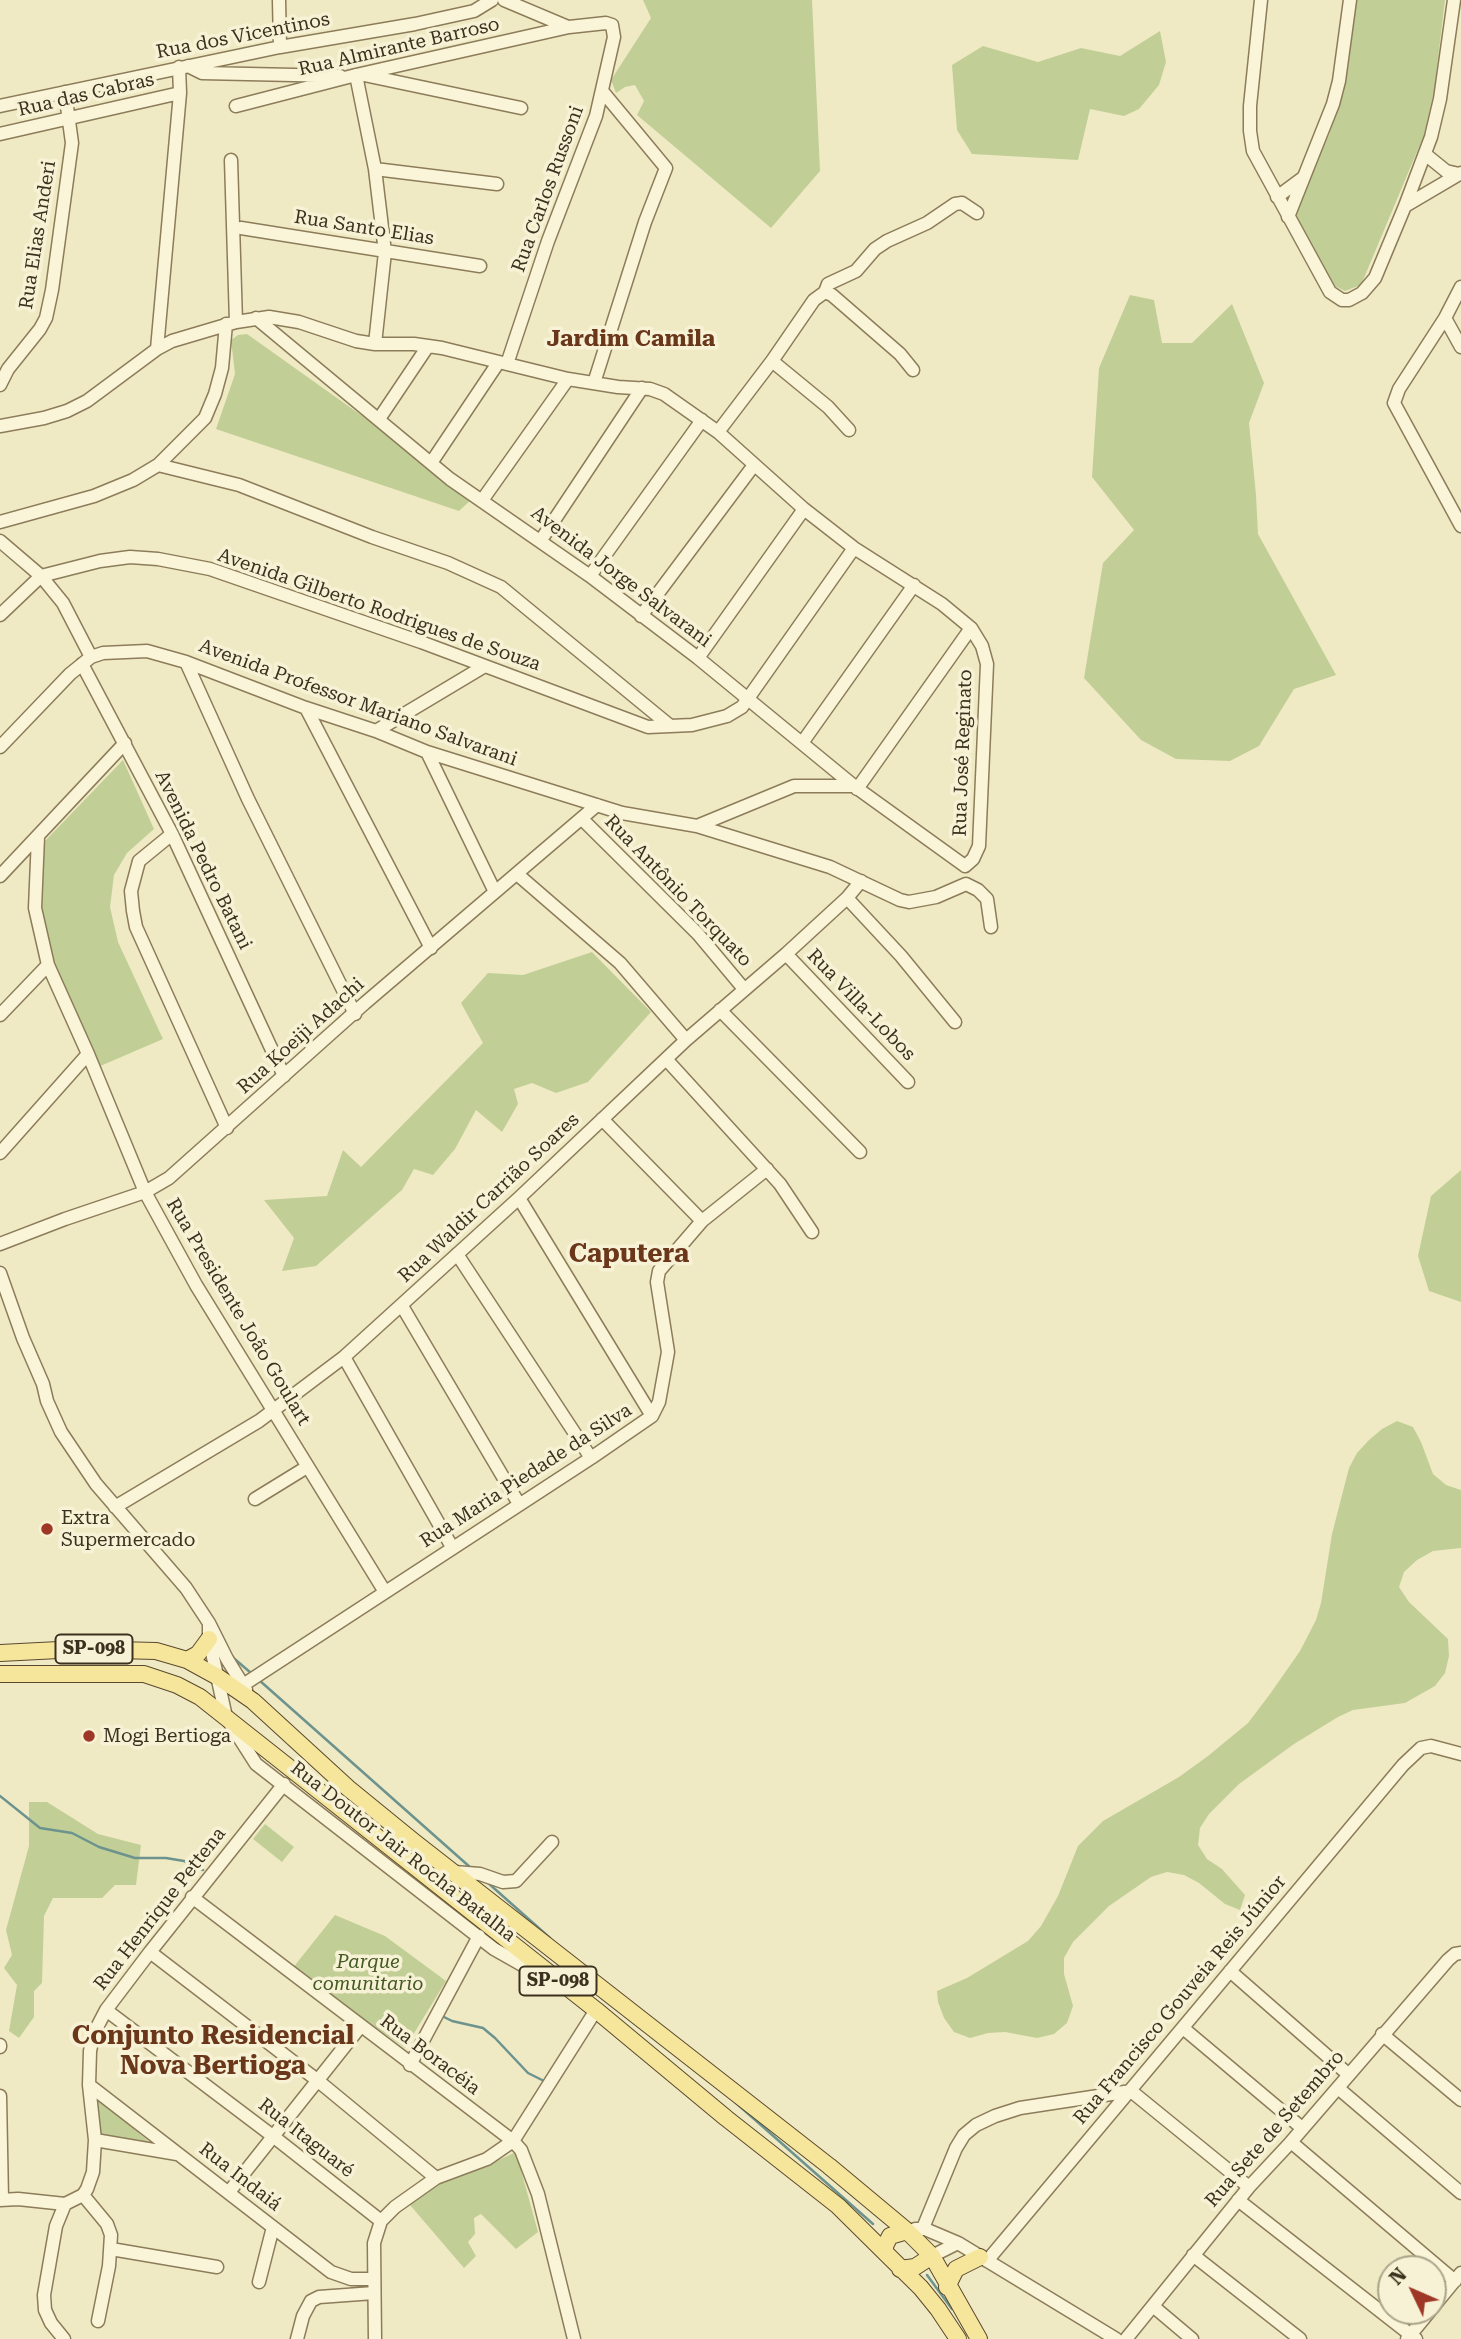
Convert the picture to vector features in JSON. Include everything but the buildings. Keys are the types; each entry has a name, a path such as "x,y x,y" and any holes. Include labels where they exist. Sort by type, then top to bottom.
{"main road":[{"path":"187,1660 198,1654 209,1631"},
{"path":"67,1673 60,1668 61,1661 78,1649"},
{"name":"SP-098","path":"0,1653 78,1649 146,1650 187,1660 253,1701 348,1788 915,2230 979,2339"},
{"name":"SP-098","path":"0,1674 144,1674 188,1691 226,1717 816,2188 885,2252 938,2309 958,2339"},
{"path":"702,2098 742,2118 750,2116 750,2104"},
{"path":"885,2252 890,2236 915,2230"},
{"path":"900,2269 915,2267 932,2256"},
{"path":"947,2287 956,2269 984,2259"}],"street":[{"path":"279,0 280,47"},
{"name":"Rua dos Vicentinos","path":"0,106 280,47 415,24 474,11 492,0"},
{"path":"504,0 569,27"},
{"path":"1261,0 1250,106 1250,131 1257,161 1330,292 1342,300 1349,300 1362,293 1375,278 1425,154 1436,121 1454,0"},
{"path":"1288,217 1325,128 1339,81 1350,0"},
{"name":"Rua Almirante Barroso","path":"236,106 569,27 606,23 612,25"},
{"name":"Rua Carlos Russoni","path":"431,463 502,363 603,92 614,37 612,25"},
{"path":"157,349 184,66 202,73 355,76 522,108"},
{"path":"355,76 375,169 385,252 384,282 375,344"},
{"name":"Rua Elias Anderi","path":"0,385 8,369 46,318 72,144 65,92"},
{"path":"594,383 641,233 666,168 603,92"},
{"name":"Rua das Cabras","path":"0,134 180,93"},
{"path":"1425,154 1446,171 1460,173"},
{"path":"0,522 94,496 134,480 158,465 205,418 215,394 231,323 230,160"},
{"path":"375,169 497,184"},
{"path":"1405,206 1460,173"},
{"path":"1417,175 1444,183"},
{"path":"1277,197 1305,176"},
{"path":"718,432 814,300 825,292 828,284 856,271 875,248 927,223 954,204 962,203 977,214"},
{"name":"Rua Santo Elias","path":"241,228 480,266"},
{"path":"1461,287 1445,318 1399,389 1394,403 1461,526"},
{"path":"825,292 832,295 900,354 913,370"},
{"name":"Rua José Reginato","path":"6,425 67,411 87,401 157,349 188,335 256,318 292,320 356,341 428,346 568,379 642,388 664,394 718,432 804,509 854,548 914,585 971,628 982,646 987,664 979,846 973,859 965,866"},
{"name":"Avenida Jorge Salvarani","path":"256,318 431,463 590,576 698,658 855,788 965,866"},
{"path":"1445,318 1461,347"},
{"path":"379,419 428,346"},
{"path":"772,361 828,407 849,430"},
{"path":"483,499 568,379"},
{"path":"541,540 642,388"},
{"path":"0,415 6,425"},
{"path":"590,576 702,420"},
{"path":"158,465 239,485 372,537 448,563 501,587 669,725"},
{"path":"642,616 754,465"},
{"path":"698,658 804,509"},
{"name":"Avenida Pedro Batani","path":"0,541 41,576 63,603 125,743 172,834 284,1076"},
{"path":"748,699 854,548"},
{"name":"Avenida Gilberto Rodrigues de Souza","path":"0,615 41,576 100,561 130,557 158,559 210,569 421,642 648,727 703,724 727,716 748,699"},
{"path":"802,743 914,585"},
{"path":"697,826 794,786 855,788 971,628"},
{"name":"Avenida Professor Mariano Salvarani","path":"87,661 103,653 147,651 186,662 427,752 622,813 697,826 830,867 900,900 936,897 966,884"},
{"path":"3,742 87,661"},
{"path":"186,662 248,799 355,1014"},
{"path":"376,731 483,667"},
{"path":"306,708 431,948"},
{"path":"0,876 125,743"},
{"path":"427,752 495,892"},
{"name":"Rua Koeiji Adachi","path":"0,1244 145,1192 169,1178 597,805"},
{"name":"Rua Antônio Torquato","path":"582,820 698,934 744,989"},
{"path":"172,834 139,861 131,891 133,911 136,927 227,1128"},
{"name":"Rua Presidente João Goulart","path":"38,837 35,908 48,965 145,1192 196,1285 385,1592"},
{"path":"965,866 966,884 978,890 987,900 991,927"},
{"path":"517,874 620,963 686,1040"},
{"name":"Rua Waldir Carrião Soares","path":"115,1507 274,1410 344,1357 519,1198 686,1040 847,898 861,881"},
{"path":"847,898 901,956 955,1022"},
{"name":"Rua Villa-Lobos","path":"786,954 908,1082"},
{"path":"0,1015 48,965"},
{"path":"720,1010 860,1152"},
{"path":"0,1153 88,1054"},
{"path":"666,1059 780,1184 812,1232"},
{"path":"602,1118 702,1221"},
{"name":"Rua Maria Piedade da Silva","path":"243,1685 652,1416 659,1402 668,1352 657,1282 659,1271 702,1221 766,1169"},
{"path":"519,1198 652,1416"},
{"path":"457,1254 591,1458"},
{"path":"0,1273 61,1432 83,1467 115,1507 186,1588 209,1631 253,1701"},
{"path":"402,1306 519,1504"},
{"path":"344,1357 452,1547"},
{"path":"255,1499 307,1467"},
{"path":"209,1631 226,1717"},
{"name":"Rua Doutor Jair Rocha Batalha","path":"226,1717 256,1765 507,1957 575,1995"},
{"name":"Rua Francisco Gouveia Reis Júnior","path":"984,2259 1131,2091 1404,1765 1421,1748 1431,1746 1461,1754"},
{"name":"Rua Henrique Pettena","path":"83,2194 88,2189 93,2172 94,2140 89,2085 90,2051 94,2032 106,2010 192,1897 284,1784"},
{"path":"454,1872 480,1874 503,1882 516,1881 552,1842"},
{"name":"Rua Boracéia","path":"192,1897 513,2141"},
{"path":"410,2065 480,1936"},
{"path":"150,1952 317,2080 436,2178"},
{"name":"Rua Sete de Setembro","path":"1126,2339 1249,2187 1448,1960 1461,1952"},
{"path":"1230,1971 1349,2075"},
{"name":"Rua Itaguaré","path":"106,2010 380,2221"},
{"path":"376,2339 374,2243 380,2221 436,2178 487,2159 513,2141 596,2010"},
{"path":"229,2192 360,2027"},
{"path":"1183,2028 1302,2128"},
{"path":"1382,2034 1461,2100"},
{"name":"Rua Indaiá","path":"89,2085 331,2272 351,2279 374,2279"},
{"path":"1338,2088 1461,2193"},
{"path":"1116,2339 958,2243 915,2230 964,2136 976,2125 1020,2108 1131,2091 1249,2187"},
{"path":"0,2096 1,2200 65,2204 83,2194 107,2224 111,2235 111,2249 98,2321"},
{"path":"94,2140 179,2154"},
{"path":"513,2141 531,2173 574,2339"},
{"path":"1291,2142 1458,2277"},
{"path":"1238,2200 1411,2338"},
{"path":"64,2339 51,2323 45,2310 44,2295 53,2236 65,2204"},
{"path":"259,2282 273,2227"},
{"path":"932,2256 958,2243"},
{"path":"111,2249 217,2267"},
{"path":"1193,2255 1300,2339"},
{"path":"297,2339 303,2316 312,2301 320,2297 374,2293"},
{"path":"1154,2307 1192,2339"}],"green space":[{"path":"643,0 812,0 820,171 771,228 637,115 644,101 635,85 616,93 611,80 651,18"},
{"path":"1356,0 1445,0 1434,92 1424,135 1361,285 1345,291 1331,284 1297,221 1296,210 1298,200 1329,135 1340,102 1347,72"},
{"path":"1160,31 1166,62 1159,85 1139,109 1124,116 1090,109 1078,160 972,154 957,130 952,65 983,46 1038,62 1081,48 1120,56"},
{"path":"1130,295 1154,300 1162,343 1192,343 1232,304 1264,383 1249,423 1258,534 1336,675 1294,689 1259,746 1230,761 1176,759 1141,740 1084,678 1103,563 1134,530 1092,477 1099,368"},
{"path":"247,334 375,425 471,500 459,511 216,429 235,374 231,340 238,335"},
{"path":"123,760 154,829 127,853 114,875 110,907 118,942 163,1039 98,1067 56,974 37,897 45,841"},
{"path":"592,952 651,1012 588,1082 556,1093 532,1083 514,1089 518,1104 502,1132 476,1110 455,1149 433,1175 414,1169 402,1190 316,1266 282,1271 294,1238 264,1200 327,1196 343,1150 361,1167 483,1043 461,1003 488,973 523,975"},
{"path":"1461,1170 1461,1302 1429,1291 1418,1256 1431,1196"},
{"path":"1397,1421 1413,1427 1433,1474 1446,1485 1461,1490 1461,1548 1433,1551 1417,1560 1404,1572 1399,1587 1409,1602 1448,1639 1449,1656 1445,1673 1435,1686 1405,1703 1353,1710 1338,1717 1294,1744 1239,1784 1209,1814 1200,1828 1198,1845 1207,1859 1222,1869 1245,1895 1240,1910 1225,1904 1199,1883 1184,1875 1167,1872 1151,1877 1109,1906 1073,1942 1064,1958 1064,1974 1073,2006 1067,2023 1054,2034 1037,2038 1005,2032 970,2038 954,2032 944,2018 937,1991 967,1978 1028,1941 1041,1926 1058,1896 1078,1846 1103,1821 1179,1777 1208,1756 1248,1723 1270,1694 1300,1651 1316,1620 1332,1534 1349,1468 1357,1453 1369,1440"},
{"path":"29,1802 47,1802 98,1834 141,1845 136,1885 115,1885 102,1898 53,1898 44,1916 42,1983 34,1991 34,2017 19,2038 9,2031 17,1985 4,1968 12,1955 6,1930 29,1846"},
{"path":"265,1824 294,1847 282,1862 253,1839"},
{"name":"Parque comunitario","path":"335,1915 385,1936 446,1981 405,2048 292,1969"},
{"path":"94,2095 155,2147 96,2135"},
{"path":"516,2152 538,2232 516,2249 481,2214 474,2218 475,2234 468,2242 476,2256 464,2268 410,2205 430,2188 448,2179"}],"waterway":[{"path":"230,1655 251,1673"},
{"path":"259,1680 471,1868"},
{"path":"0,1796 40,1828 72,1833 99,1847 135,1858 184,1861 203,1870"},
{"path":"487,1882 550,1938"},
{"path":"442,2016 483,2028 528,2073 544,2081"},
{"path":"736,2103 873,2224"},
{"path":"927,2275 952,2309"}],"place":[{"name":"Extra Supermercado","path":"47,1529"},
{"name":"Mogi Bertioga","path":"89,1736"}],"district":[{"name":"Jardim Camila","path":"631,339"},
{"name":"Caputera","path":"629,1254"},
{"name":"Conjunto Residencial Nova Bertioga","path":"213,2051"}]}
